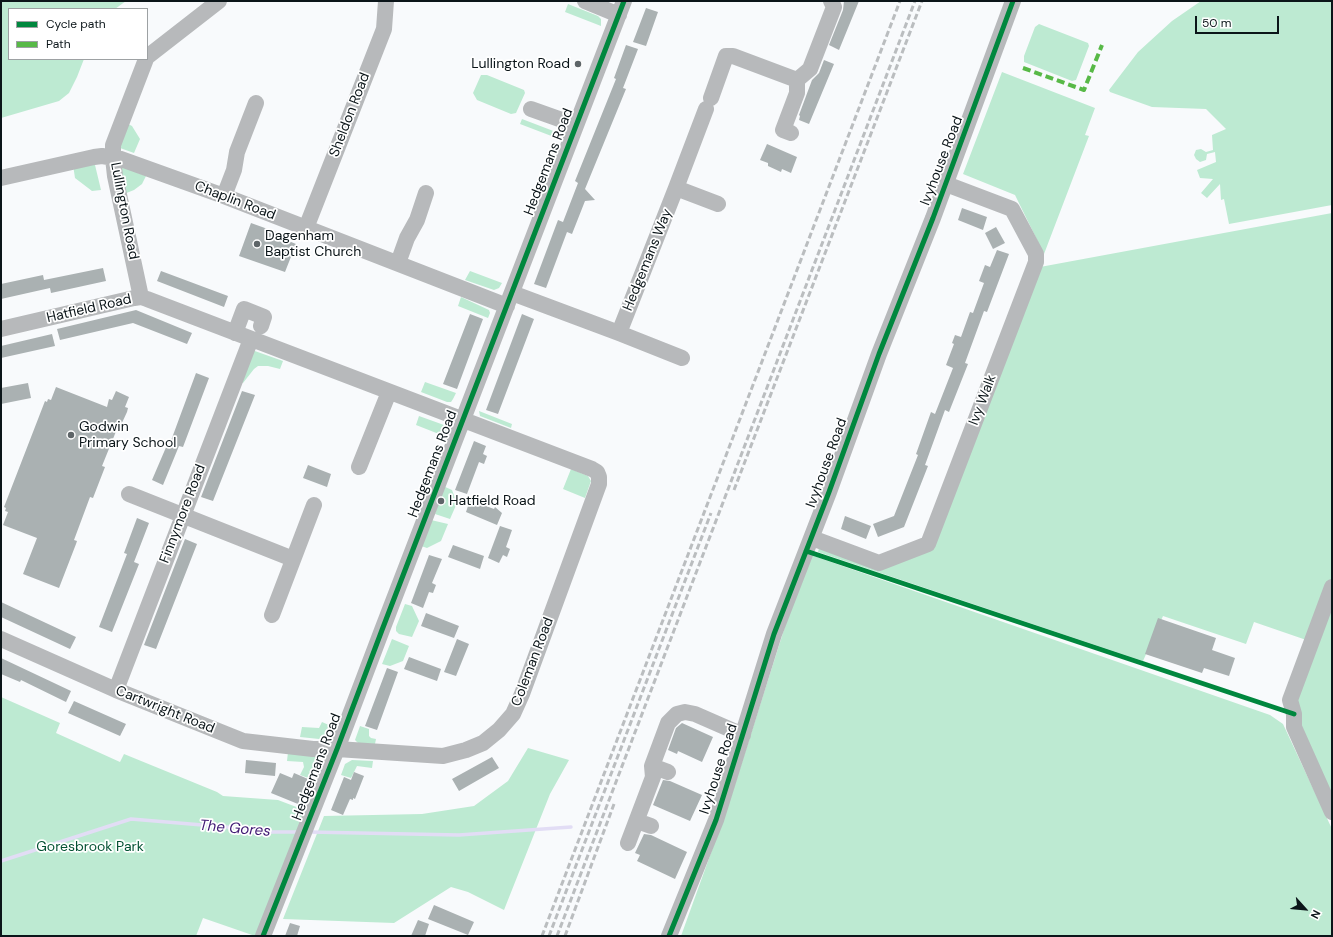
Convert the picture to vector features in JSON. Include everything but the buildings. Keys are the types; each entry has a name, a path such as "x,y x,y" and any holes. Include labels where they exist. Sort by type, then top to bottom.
{"street":[{"name":"Lullington Road","path":"148,56 219,1"},
{"name":"Sheldon Road","path":"306,228 384,29 386,1"},
{"path":"586,1 622,8"},
{"path":"791,133 783,130 797,93 797,80 810,69 834,7 831,1"},
{"name":"Ivyhouse Road","path":"669,936 716,820 774,634 812,538 879,354 946,184 1013,1"},
{"name":"Hedgemans Road","path":"263,936 337,750 622,8"},
{"name":"Hedgemans Way","path":"619,333 726,56 733,56 797,80"},
{"name":"Lullington Road","path":"141,297 117,183 113,158 113,145 145,60"},
{"path":"224,196 234,170 237,152 256,103"},
{"path":"530,109 576,126"},
{"name":"Chaplin Road","path":"1,178 102,156 132,162 398,263 509,300"},
{"name":"Ivy Walk","path":"812,538 879,563 928,544 1036,262 1036,254 1012,209 946,184"},
{"path":"676,188 718,204"},
{"path":"398,263 407,238 417,220 426,193"},
{"name":"Hatfield Road","path":"1,329 141,297 592,469 597,472 599,477"},
{"path":"509,300 619,333 682,358"},
{"path":"235,333 244,309 264,317 261,326"},
{"name":"Finnymore Road","path":"116,690 251,339"},
{"path":"360,467 389,392"},
{"name":"Coleman Road","path":"337,750 443,756 466,750 483,743 499,730 513,714 522,694 599,484 599,477"},
{"path":"129,494 293,559"},
{"path":"272,615 314,505"},
{"path":"1332,588 1290,700 1294,714 1294,727 1332,812"},
{"name":"Cartwright Road","path":"1,639 116,690 243,742 313,750 337,750"},
{"path":"628,844 644,824 653,777 652,766 668,723 677,714 685,712 695,714 743,735"},
{"path":"652,766 668,772"}],"green space":[{"path":"1,1 126,1 116,8 8,8 8,60 84,60 69,93 59,101 1,118"},
{"path":"1201,1 1332,1 1332,205 1229,224 1224,199 1221,200 1220,184 1207,198 1201,193 1213,179 1200,178 1197,170 1216,162 1215,152 1207,154 1206,160 1200,162 1194,155 1196,150 1201,149 1206,152 1213,150 1212,135 1226,129 1206,109 1152,107 1110,92 1109,90 1138,52 1172,21"},
{"path":"568,4 598,16 601,19 601,26 565,12"},
{"path":"1039,24 1088,43 1089,46 1076,80 1072,81 1024,62 1024,56 1035,27"},
{"path":"1002,72 1095,108 1085,135 1089,136 1044,254 1015,195 963,174"},
{"path":"481,75 487,75 524,90 525,93 516,113 511,114 477,100 473,93"},
{"path":"522,119 556,132 554,137 520,124"},
{"path":"124,122 132,126 140,139 134,153 120,148"},
{"path":"93,162 101,190 92,191 75,178 73,165"},
{"path":"122,167 146,176 142,184 134,190 124,194 120,169"},
{"path":"1332,213 1332,597 1315,643 1254,622 1246,644 1163,616 1143,661 818,552 819,548 876,568 930,550 1040,267"},
{"path":"470,271 502,283 499,288 494,290 465,280"},
{"path":"461,297 489,310 490,313 488,318 458,306"},
{"path":"252,350 283,361 280,369 268,366 258,366 243,383 237,381"},
{"path":"425,382 456,393 451,402 447,402 421,392"},
{"path":"479,411 512,424 511,428 480,416"},
{"path":"419,416 444,425 446,430 444,436 416,425"},
{"path":"571,469 588,476 591,481 585,498 563,489"},
{"path":"443,486 452,490 457,503 450,519 435,514"},
{"path":"431,520 448,524 441,541 427,548 421,546"},
{"path":"808,554 1270,715 1283,724 1332,829 1332,936 681,936 729,803"},
{"path":"1332,599 1332,801 1293,704"},
{"path":"405,604 412,606 419,621 412,637 399,634 396,631 396,627"},
{"path":"392,639 409,646 403,661 390,666 382,664"},
{"name":"Goresbrook Park","path":"1,697 60,723 56,733 120,762 124,754 217,792 223,796 278,800 307,811 259,936 255,936 203,918 196,936 1,936"},
{"path":"322,722 331,726 325,739 300,737 302,727 319,728"},
{"path":"360,726 369,729 369,736 376,739 375,744 358,743 355,740"},
{"path":"528,748 569,760 550,794 504,910 468,892 451,887 394,923 283,919 324,816 422,814 474,806 508,781"},
{"path":"288,752 318,757 311,779 300,775 304,767 303,762 287,761"},
{"path":"352,760 373,761 372,768 357,766 351,778 341,775 345,764"}],"waterway":[{"name":"The Gores","path":"1,861 131,819 238,828 253,832 299,832"},
{"name":"The Gores","path":"309,832 459,835 571,827"}],"railway":[{"path":"542,936 900,1"},
{"path":"557,936 915,1"},
{"path":"734,490 922,1"},
{"path":"549,936 711,513"},
{"path":"565,936 614,804"}],"marked path":[{"path":"1023,68 1084,90 1102,45"}],"cycle path":[{"path":"263,936 337,749 624,1"},
{"path":"669,936 716,820 774,634 829,492 879,354 933,218 1013,1"},
{"path":"806,551 1294,714"}],"place":[{"name":"Lullington Road","path":"578,64"},
{"name":"Dagenham Baptist Church","path":"257,244"},
{"name":"Godwin Primary School","path":"71,435"},
{"name":"Hatfield Road","path":"441,501"}]}
